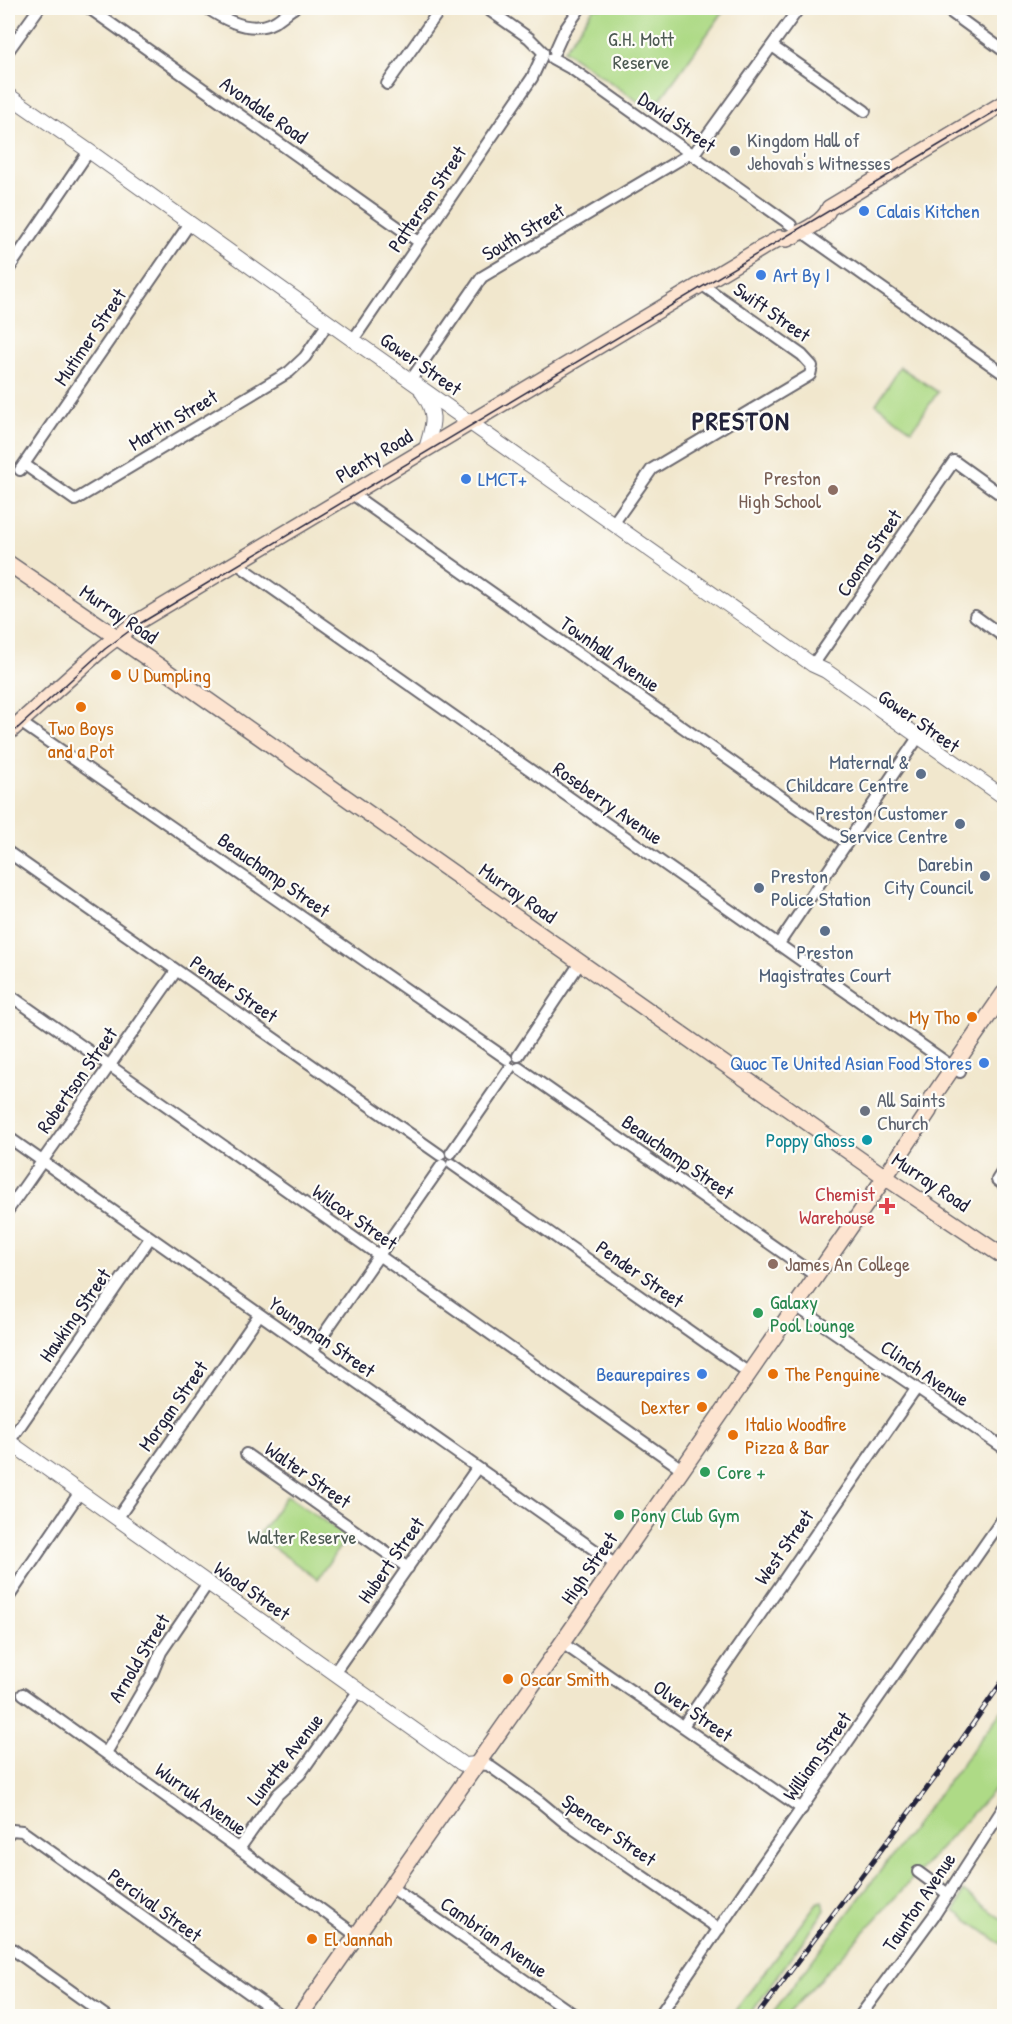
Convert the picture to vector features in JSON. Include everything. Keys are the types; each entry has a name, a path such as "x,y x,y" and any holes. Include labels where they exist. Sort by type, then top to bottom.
{"main road":[{"name":"Plenty Road","path":"8,733 115,638 134,624 701,284 780,238 787,239 796,228 827,216 829,208 1005,103"},
{"name":"Murray Road","path":"8,563 169,673 885,1177 1005,1257"},
{"name":"High Street","path":"956,1070 1005,993"},
{"name":"High Street","path":"300,2016 885,1177 929,1111 932,1098 1005,1008"}],"street":[{"path":"8,51 39,8"},
{"name":"Avondale Road","path":"89,8 419,242"},
{"path":"207,8 220,17 248,27 273,23 294,8"},
{"path":"387,84 441,8"},
{"name":"David Street","path":"486,8 1005,374"},
{"name":"Patterson Street","path":"352,340 580,8"},
{"name":"South Street","path":"414,383 482,277 692,154 799,8"},
{"path":"945,8 1005,51"},
{"path":"772,46 865,111"},
{"name":"Gower Street","path":"8,95 813,665 824,677 1005,797"},
{"path":"8,270 89,151"},
{"name":"Mutimer Street","path":"23,468 190,223"},
{"name":"Swift Street","path":"613,524 652,469 810,375 812,366 802,355 701,284"},
{"name":"Martin Street","path":"23,468 75,500 289,372 305,357 328,323"},
{"path":"414,383 428,401 434,415 433,427 426,448"},
{"name":"Cooma Street","path":"813,665 954,461 1005,497"},
{"name":"Townhall Avenue","path":"352,494 847,843"},
{"name":"Roseberry Avenue","path":"236,563 956,1070"},
{"path":"975,616 1005,637"},
{"name":"Beauchamp Street","path":"21,722 816,1276"},
{"path":"778,945 917,739"},
{"name":"Gower Street","path":"917,739 1005,805"},
{"name":"Pender Street","path":"8,852 749,1373"},
{"path":"312,1351 512,1065 521,1063 518,1056 580,963"},
{"name":"Robertson Street","path":"8,1210 176,971"},
{"name":"Wilcox Street","path":"8,994 682,1469"},
{"name":"Youngman Street","path":"8,1137 616,1565"},
{"path":"1005,1169 997,1180 1005,1185"},
{"name":"Hawking Street","path":"8,1441 150,1238"},
{"name":"Clinch Avenue","path":"796,1306 1005,1448"},
{"name":"Morgan Street","path":"117,1519 259,1315"},
{"name":"West Street","path":"683,1726 916,1389"},
{"name":"Wood Street","path":"8,1441 461,1763 477,1764"},
{"name":"Walter Street","path":"246,1454 408,1568"},
{"name":"Hubert Street","path":"334,1673 477,1467"},
{"path":"8,1598 80,1492"},
{"name":"William Street","path":"659,2016 1005,1517"},
{"name":"Arnold Street","path":"106,1753 152,1674 161,1652 208,1583"},
{"name":"Olver Street","path":"562,1643 802,1809"},
{"name":"Lunette Avenue","path":"239,1849 278,1794 300,1774 359,1690"},
{"name":"Wurruk Avenue","path":"23,1694 357,1936"},
{"name":"Spencer Street","path":"477,1764 488,1765 539,1801 567,1825 719,1929"},
{"name":"Taunton Avenue","path":"860,2016 929,1922 1005,1806"},
{"name":"Percival Street","path":"8,1834 12,1830 22,1831 281,2016"},
{"path":"918,1872 948,1894"},
{"name":"Cambrian Avenue","path":"391,1887 576,2016"},
{"path":"8,1946 106,2016"}],"green space":[{"name":"G.H. Mott Reserve","path":"594,8 726,8 652,111 564,50"},
{"path":"900,367 938,392 912,430 876,404"},
{"name":"Walter Reserve","path":"287,1495 347,1537 317,1579 258,1536"},
{"path":"1004,1708 1004,1779 786,2016 770,2016"},
{"path":"963,1891 1004,1921 1004,1946 955,1911"},
{"path":"823,1901 825,1910 749,2016 731,2016 817,1903"}],"tram line":[{"path":"8,737 105,649 136,626 1004,106"}],"railway":[{"path":"757,2016 940,1771 1004,1679"}],"place":[{"name":"Kingdom Hall of Jehovah's Witnesses","path":"735,151"},
{"name":"Calais Kitchen","path":"864,211"},
{"name":"Art By I","path":"761,275"},
{"name":"LMCT+","path":"466,479"},
{"name":"Preston High School","path":"833,490"},
{"name":"U Dumpling","path":"116,675"},
{"name":"Two Boys and a Pot","path":"81,707"},
{"name":"Maternal & Childcare Centre","path":"921,774"},
{"name":"Preston Customer Service Centre","path":"960,824"},
{"name":"Darebin City Council","path":"985,876"},
{"name":"Preston Police Station","path":"759,888"},
{"name":"Preston Magistrates Court","path":"825,931"},
{"name":"My Tho","path":"972,1017"},
{"name":"Quoc Te United Asian Food Stores","path":"984,1063"},
{"name":"All Saints Church","path":"865,1111"},
{"name":"Poppy Ghoss","path":"867,1140"},
{"name":"Chemist Warehouse","path":"887,1206"},
{"name":"James An College","path":"773,1264"},
{"name":"Galaxy Pool Lounge","path":"758,1313"},
{"name":"Beaurepaires","path":"702,1374"},
{"name":"The Penguine","path":"773,1374"},
{"name":"Dexter","path":"702,1407"},
{"name":"Italio Woodfire Pizza & Bar","path":"733,1435"},
{"name":"Core +","path":"705,1472"},
{"name":"Pony Club Gym","path":"619,1515"},
{"name":"Oscar Smith","path":"508,1679"},
{"name":"El Jannah","path":"312,1939"}],"district":[{"name":"PRESTON","path":"741,421"}]}
